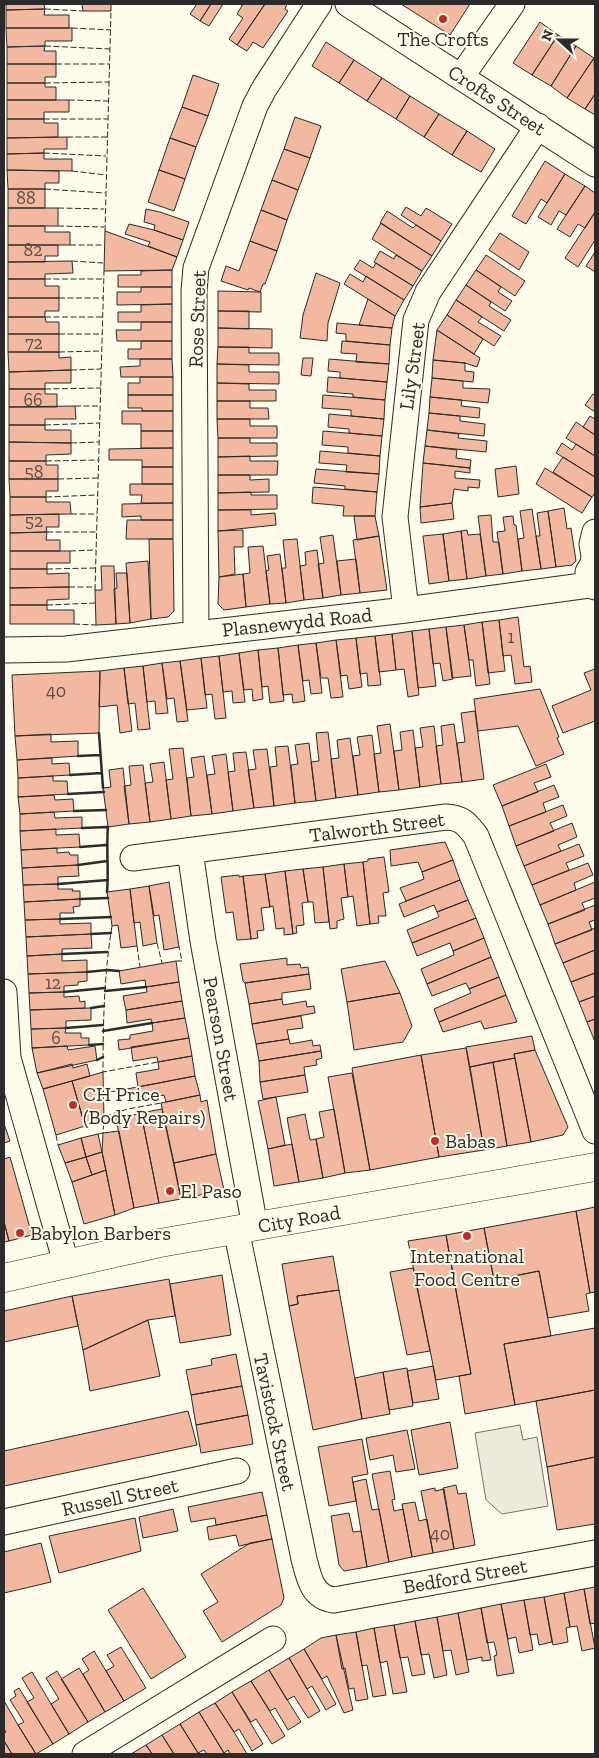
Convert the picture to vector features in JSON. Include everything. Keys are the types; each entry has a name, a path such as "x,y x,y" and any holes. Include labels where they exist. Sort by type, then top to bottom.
{"main road":[{"name":"City Road","path":"4,1278 160,1243 595,1167"}],"street":[{"name":"Rose Street","path":"196,633 194,291 196,268 255,106 319,4"},
{"name":"Crofts Street","path":"348,4 595,164"},
{"path":"461,77 512,4"},
{"name":"Lily Street","path":"406,610 395,517 416,320 428,292 538,126"},
{"path":"592,586 588,572 594,556 592,544 595,532"},
{"name":"Plasnewydd Road","path":"4,650 66,649 406,610 592,586"},
{"name":"Talworth Street","path":"133,858 457,817 468,825 476,836 595,1131"},
{"name":"Pearson Street","path":"190,852 245,1228"},
{"path":"4,992 8,1058 66,1263"},
{"name":"Tavistock Street","path":"245,1228 304,1560 317,1592 334,1600"},
{"name":"Russell Street","path":"4,1522 237,1471"},
{"name":"Bedford Street","path":"334,1600 595,1553"},
{"path":"85,1754 273,1639"}],"shaded area":[{"path":"520,1425 523,1440 537,1437 548,1506 502,1514 486,1500 475,1433"}],"building":[{"path":"6,4 44,4 45,9 6,10"},
{"path":"82,4 111,4 111,11 83,11"},
{"path":"197,4 211,4 200,21 190,14"},
{"path":"211,4 223,4 209,26 200,21"},
{"path":"243,4 265,4 237,45 229,39 243,18 237,14"},
{"path":"265,4 287,4 285,9 288,11 263,48 253,42 247,51 237,45"},
{"name":"The Crofts","path":"401,4 470,4 450,35"},
{"path":"45,9 44,15 69,15 69,28 6,28 6,10"},
{"path":"540,22 558,35 532,75 513,63"},
{"path":"6,28 72,28 72,41 45,41 45,46 7,47"},
{"path":"558,35 576,46 551,86 532,75"},
{"path":"326,42 354,60 339,83 312,66"},
{"path":"45,46 44,51 56,51 56,64 7,64 7,47"},
{"path":"576,46 594,58 567,98 551,86"},
{"path":"594,58 595,94 585,109 567,98"},
{"path":"354,60 382,78 367,101 339,83"},
{"path":"7,64 56,64 56,77 45,77 45,83 7,83"},
{"path":"193,75 219,84 208,116 182,107"},
{"path":"382,78 410,96 396,119 367,101"},
{"path":"7,83 45,83 45,87 56,87 56,100 7,100"},
{"path":"595,94 595,115 585,109"},
{"path":"410,96 439,114 424,137 396,119"},
{"path":"7,100 69,100 69,112 44,112 44,119 7,119"},
{"path":"182,107 208,116 196,147 170,138"},
{"path":"439,114 467,131 452,155 424,137"},
{"path":"295,117 321,126 310,158 284,149"},
{"path":"7,119 44,119 44,123 58,123 58,137 7,138"},
{"path":"467,131 495,149 481,172 452,155"},
{"path":"67,137 67,149 44,149 44,153 7,154 7,138"},
{"path":"170,138 196,147 185,179 159,170"},
{"path":"284,149 310,158 298,190 272,180"},
{"path":"44,153 44,159 72,159 72,171 7,170 7,154"},
{"path":"545,161 565,174 547,203 541,199 526,224 512,216"},
{"path":"7,170 59,171 59,183 45,183 45,189 8,189"},
{"path":"159,170 185,179 174,211 148,202"},
{"path":"565,174 585,186 566,215 559,211 551,225 538,217"},
{"path":"272,180 298,190 287,220 261,210"},
{"path":"585,186 595,193 595,212 585,228 578,224 570,237 557,229"},
{"path":"8,189 45,189 45,208 8,208"},
{"path":"406,207 421,216 426,208 452,224 441,241 401,215"},
{"path":"8,208 58,208 58,226 8,226"},
{"path":"146,209 189,222 183,240 154,230 155,225 144,222"},
{"path":"261,210 287,220 277,251 250,241"},
{"path":"387,211 413,228 416,225 441,241 432,256 380,223"},
{"path":"595,212 595,240 578,267 565,258"},
{"path":"381,223 432,256 422,271 372,239"},
{"path":"129,224 183,240 177,257 148,246 150,242 125,234"},
{"path":"8,226 45,226 45,232 70,232 70,245 8,245"},
{"path":"105,231 177,257 172,270 104,271"},
{"path":"500,233 529,252 519,270 489,250"},
{"path":"250,241 277,251 265,284 263,284 260,292 221,281 226,266 239,271"},
{"path":"8,245 58,245 58,256 45,256 45,262 8,262"},
{"path":"380,251 394,259 396,255 422,271 413,286 374,262"},
{"path":"595,252 595,272 586,266"},
{"path":"486,255 525,281 515,296 476,270"},
{"path":"360,260 373,268 376,263 413,286 404,300 354,269"},
{"path":"72,261 73,273 45,274 45,279 8,279 8,262"},
{"path":"172,270 172,287 118,287 118,275 141,275 141,271"},
{"path":"476,270 501,287 498,292 512,301 505,311 466,285"},
{"path":"316,273 340,283 328,323 327,341 300,338 303,315"},
{"path":"350,274 363,282 366,276 404,300 395,316 344,284"},
{"path":"8,279 45,279 45,286 59,286 59,298 8,298"},
{"path":"466,285 491,302 489,306 511,320 504,331 456,300"},
{"path":"141,287 172,287 172,304 117,305 117,292 141,292"},
{"path":"218,291 261,292 261,312 218,311"},
{"path":"8,298 59,298 59,311 45,311 45,317 8,317"},
{"path":"368,299 395,316 392,328 359,325"},
{"path":"456,300 482,317 478,322 501,336 494,346 447,315"},
{"path":"172,304 172,322 118,322 118,312 141,312 141,305"},
{"path":"218,311 249,311 249,329 218,328"},
{"path":"447,315 483,339 474,354 437,330"},
{"path":"8,317 45,317 46,322 59,322 59,334 8,334"},
{"path":"141,322 172,322 172,341 117,341 116,330 141,330"},
{"path":"337,323 392,328 390,345 346,341 346,334 336,333"},
{"path":"218,328 272,329 272,348 218,347"},
{"path":"437,330 480,358 477,367 465,363 433,360"},
{"path":"8,334 59,334 59,352 8,352"},
{"path":"141,341 172,341 172,359 128,359 128,349 141,349"},
{"path":"342,341 390,345 389,364 356,362 357,354 341,353"},
{"path":"218,347 249,347 249,353 279,353 279,365 217,364"},
{"path":"8,352 59,352 59,358 71,357 71,370 9,372"},
{"path":"303,358 313,358 311,376 301,375"},
{"path":"140,359 172,359 173,377 121,377 120,367 140,366"},
{"path":"329,359 389,364 387,382 340,378 340,372 328,371"},
{"path":"433,360 465,363 465,371 474,372 473,382 432,378"},
{"path":"217,364 249,365 249,372 279,372 279,384 217,383"},
{"path":"71,370 71,383 45,383 45,389 9,389 9,372"},
{"path":"140,377 173,377 173,395 128,395 128,383 140,383"},
{"path":"328,377 387,382 385,400 353,397 353,394 327,392"},
{"path":"432,378 463,381 463,388 490,389 488,403 430,397"},
{"path":"217,383 249,384 249,390 276,390 276,401 217,401"},
{"path":"9,389 45,389 45,394 57,394 57,407 9,407"},
{"path":"593,394 595,395 595,412 585,405"},
{"path":"128,395 173,395 173,411 142,411 142,408 128,408"},
{"path":"323,395 385,400 384,419 351,416 351,410 322,408"},
{"path":"430,397 462,400 461,406 480,408 479,418 429,413"},
{"path":"217,401 250,401 250,408 268,408 269,419 217,419"},
{"path":"75,406 76,419 45,419 45,425 9,425 9,407"},
{"path":"122,411 173,411 173,431 141,431 141,424 122,424"},
{"path":"429,413 460,416 460,421 485,424 484,436 427,430"},
{"path":"329,414 384,419 382,436 349,433 349,429 328,427"},
{"path":"590,416 595,419 595,435 583,427"},
{"path":"217,419 250,419 250,426 277,426 277,438 218,438"},
{"path":"576,422 595,435 595,456 566,438"},
{"path":"9,425 45,425 45,430 71,430 71,443 9,442"},
{"path":"427,430 459,434 458,438 487,441 486,452 425,446"},
{"path":"141,431 173,431 173,448 141,448"},
{"path":"323,431 382,436 380,456 348,453 348,447 322,445"},
{"path":"218,438 250,438 250,443 277,443 277,456 218,457"},
{"path":"9,442 71,443 71,454 46,455 46,461 9,461"},
{"path":"562,443 572,450 576,444 595,456 595,477 556,453"},
{"path":"425,446 457,450 456,458 471,460 470,468 423,463"},
{"path":"173,448 173,467 142,467 142,460 109,460 109,449"},
{"path":"320,451 380,456 379,474 346,472 347,465 319,463"},
{"path":"250,456 250,461 278,461 277,475 218,475 218,457"},
{"path":"563,457 595,477 595,493 592,497 553,472"},
{"path":"9,461 46,461 46,465 58,465 58,479 9,479"},
{"path":"423,463 470,468 470,473 455,471 455,478 480,480 479,488 468,487 468,491 454,489 452,503 420,507"},
{"path":"516,466 519,494 498,497 495,469"},
{"path":"142,467 173,467 173,484 142,484"},
{"path":"545,468 592,497 582,513 536,484"},
{"path":"316,469 379,474 377,492 345,489 345,486 314,483"},
{"path":"218,475 250,475 250,480 269,479 269,492 218,493"},
{"path":"9,479 58,479 58,491 46,491 46,497 10,497"},
{"path":"130,484 173,484 173,503 141,503 142,495 130,495"},
{"path":"313,487 377,492 375,516 343,516 344,506 312,503"},
{"path":"251,492 251,495 277,495 277,509 218,510 218,493"},
{"path":"10,497 46,497 46,502 70,502 71,514 10,515"},
{"path":"173,503 173,520 141,520 141,516 122,517 122,504"},
{"path":"452,503 454,519 421,523 420,507"},
{"path":"564,508 567,529 571,528 576,561 572,565 556,567 548,511"},
{"path":"532,509 541,569 522,571 518,539 524,538 520,511"},
{"path":"218,510 251,510 251,515 275,513 276,525 218,531"},
{"path":"548,511 556,567 541,569 536,536 540,536 537,513"},
{"path":"59,514 59,527 46,527 47,532 10,533 10,515"},
{"path":"491,515 493,542 499,542 503,574 486,576 478,516"},
{"path":"354,516 375,516 379,536 357,540"},
{"path":"513,516 514,525 516,525 522,571 503,574 497,532 505,531 503,517"},
{"path":"127,520 173,520 173,539 126,539"},
{"path":"243,530 243,547 234,547 235,574 219,577 218,531"},
{"path":"467,530 468,535 480,534 486,576 467,579 461,531"},
{"path":"461,531 467,579 449,581 443,534"},
{"path":"47,532 46,540 60,540 60,551 10,551 10,533"},
{"path":"443,534 449,581 429,584 423,536"},
{"path":"333,535 341,595 323,598 318,564 324,563 320,537"},
{"path":"379,536 387,590 360,593 353,540"},
{"path":"149,539 173,539 174,611 168,617 151,619"},
{"path":"297,539 304,600 286,603 282,568 286,568 283,540"},
{"path":"263,546 270,604 246,607 243,574 250,573 248,547"},
{"path":"317,550 323,598 304,600 300,566 306,565 305,552"},
{"path":"10,551 70,551 70,563 47,563 47,569 10,569"},
{"path":"280,554 286,603 270,604 266,571 269,570 267,556"},
{"path":"356,559 360,593 341,595 337,561"},
{"path":"148,561 151,619 130,623 126,563"},
{"path":"101,566 114,566 116,624 96,625 95,590 102,590"},
{"path":"10,569 47,569 47,574 69,573 69,587 10,588"},
{"path":"116,573 127,573 130,623 116,624 114,589 117,588"},
{"path":"243,574 246,607 224,610 218,604 219,577"},
{"path":"69,587 69,599 47,600 47,605 10,605 10,588"},
{"path":"10,605 47,605 47,610 74,610 74,624 10,624"},
{"path":"518,617 524,667 530,666 532,682 515,684 511,655 503,656 499,620"},
{"path":"499,620 505,671 488,673 482,622"},
{"path":"482,622 490,684 476,686 473,660 469,660 464,625"},
{"path":"464,625 471,676 452,678 446,627"},
{"path":"446,627 453,679 443,681 440,663 433,664 429,629"},
{"path":"429,629 436,686 418,688 412,631"},
{"path":"412,631 419,695 408,697 404,669 396,670 392,634"},
{"path":"392,634 396,670 379,672 375,636"},
{"path":"375,636 381,685 368,686 367,673 360,674 356,638"},
{"path":"356,638 362,687 349,689 347,675 341,676 336,640"},
{"path":"336,640 343,697 331,698 328,678 321,678 316,643"},
{"path":"316,643 322,693 311,694 309,680 303,681 298,645"},
{"path":"298,645 305,701 293,703 292,694 283,695 278,648"},
{"path":"278,648 284,701 270,703 268,686 262,687 258,650"},
{"path":"258,650 263,699 253,701 252,689 244,690 239,653"},
{"path":"239,653 245,702 233,703 232,691 223,692 219,656"},
{"path":"219,656 226,718 215,719 212,694 205,695 201,658"},
{"path":"201,658 207,708 187,710 180,661"},
{"path":"180,661 188,721 177,722 174,698 167,699 162,663"},
{"path":"162,663 168,713 156,714 155,701 147,702 143,666"},
{"path":"143,666 150,729 138,730 135,703 128,704 124,668"},
{"path":"124,668 132,731 120,733 117,705 99,707 100,671"},
{"path":"595,669 595,721 563,733 552,706 591,690 584,673"},
{"path":"100,671 99,733 15,736 12,675"},
{"path":"540,689 564,754 536,766 518,726 478,731 474,699"},
{"path":"475,711 484,779 462,782 457,743 465,742 461,713"},
{"path":"390,724 399,790 379,792 374,754 381,753 377,726"},
{"path":"454,724 462,782 441,784 436,746 443,745 441,726"},
{"path":"434,726 441,784 420,787 415,748 423,747 420,728"},
{"path":"413,730 420,787 399,790 394,751 402,750 400,732"},
{"path":"328,732 336,798 316,801 311,762 319,761 316,733"},
{"path":"51,734 51,742 78,741 78,756 17,760 15,736"},
{"path":"372,735 379,792 358,795 353,756 360,755 357,737"},
{"path":"350,738 358,795 336,798 331,759 339,758 337,740"},
{"path":"309,743 316,801 295,803 291,765 298,764 295,745"},
{"path":"288,746 295,803 274,806 270,767 277,766 275,747"},
{"path":"183,748 191,816 171,819 166,780 173,779 169,749"},
{"path":"267,749 274,806 254,808 248,770 256,769 253,750"},
{"path":"246,752 254,808 233,811 228,772 235,771 233,753"},
{"path":"226,754 233,811 212,814 207,775 215,774 212,756"},
{"path":"204,756 212,814 191,816 187,778 194,777 191,758"},
{"path":"52,758 52,764 69,763 70,775 18,778 17,760"},
{"path":"164,762 171,819 150,822 145,783 153,782 150,764"},
{"path":"546,764 551,777 534,783 538,792 502,806 493,785"},
{"path":"143,765 150,822 129,824 124,786 131,785 129,766"},
{"path":"123,768 129,824 108,827 103,788 111,787 109,770"},
{"path":"53,776 53,781 67,781 68,794 18,797 18,778"},
{"path":"554,785 559,797 543,803 546,812 509,826 502,806"},
{"path":"54,795 55,800 73,799 74,811 20,814 18,797"},
{"path":"563,805 567,816 550,823 554,831 516,846 509,826"},
{"path":"54,812 55,818 82,817 82,828 20,831 20,814"},
{"path":"572,823 577,837 558,845 561,851 524,866 516,846"},
{"path":"56,829 56,835 79,834 80,847 21,850 20,831"},
{"path":"445,842 453,860 422,872 418,862 391,866 390,850"},
{"path":"579,844 584,856 566,863 569,870 532,885 524,866"},
{"path":"57,848 57,853 69,852 70,855 78,855 78,865 22,868 21,850"},
{"path":"384,857 389,892 383,893 386,916 378,916 379,923 370,924 363,862 368,861 368,859"},
{"path":"453,860 460,880 406,901 400,888 424,879 422,872"},
{"path":"363,862 370,924 357,926 353,896 348,897 344,864"},
{"path":"588,863 593,875 574,883 576,890 540,905 532,885"},
{"path":"344,864 348,897 341,898 344,919 337,921 337,928 330,929 323,867"},
{"path":"78,865 79,876 58,877 58,884 23,885 22,868"},
{"path":"323,867 329,922 315,923 313,902 308,902 303,869"},
{"path":"303,869 308,902 302,903 304,925 296,926 297,933 293,934 285,871"},
{"path":"285,871 293,934 284,935 284,928 276,929 273,906 270,907 265,874"},
{"path":"265,874 270,907 261,908 264,930 257,931 258,938 251,939 243,876"},
{"path":"239,875 239,877 243,876 251,939 237,940 233,912 226,913 221,877"},
{"path":"460,880 468,900 437,912 434,905 404,917 399,904"},
{"path":"169,882 179,947 164,950 159,915 154,916 149,886"},
{"path":"595,882 595,898 582,903 585,910 548,924 540,905"},
{"path":"58,884 58,889 80,891 80,899 24,902 23,885"},
{"path":"149,886 157,943 143,946 140,922 134,923 130,889"},
{"path":"130,889 137,946 121,948 118,925 112,926 107,892"},
{"path":"80,899 80,906 73,907 74,913 60,913 60,919 25,920 24,902"},
{"path":"468,900 476,918 412,943 407,930 439,917 437,912"},
{"path":"595,905 595,920 589,922 592,930 555,944 548,924"},
{"path":"476,918 484,938 453,951 450,943 417,956 412,943"},
{"path":"60,919 60,924 91,923 91,934 26,937 25,920"},
{"path":"595,928 595,950 563,963 555,944"},
{"path":"91,934 92,948 62,949 62,954 27,956 26,937"},
{"path":"484,938 491,957 427,984 421,969 454,955 453,951"},
{"path":"595,950 595,973 571,982 563,963"},
{"path":"62,954 62,961 87,960 87,972 28,974 27,956"},
{"path":"491,957 499,977 469,989 466,983 432,996 427,984"},
{"path":"287,958 287,965 300,964 301,968 308,967 309,974 245,983 243,981 240,964"},
{"path":"176,961 179,982 146,987 145,980 121,984 119,971"},
{"path":"385,961 400,993 347,1002 341,969"},
{"path":"87,972 87,981 78,982 78,985 64,986 64,992 29,993 28,974"},
{"path":"595,973 595,996 579,1002 571,982"},
{"path":"309,974 311,989 282,993 282,999 249,1004 245,983"},
{"path":"499,977 506,995 439,1022 434,1009 471,993 469,989"},
{"path":"179,982 182,1001 126,1010 123,996 147,992 146,987"},
{"path":"64,992 64,997 79,996 80,1002 85,1001 85,1008 30,1010 29,993"},
{"path":"400,993 412,1026 403,1042 354,1050 347,1002"},
{"path":"506,995 517,1022 484,1029 481,1021 443,1032 439,1022"},
{"path":"595,996 595,1019 587,1022 579,1002"},
{"path":"282,999 283,1005 306,1001 307,1007 314,1006 315,1013 252,1024 249,1004"},
{"path":"182,1001 185,1018 152,1023 151,1019 127,1023 126,1010"},
{"path":"91,1008 91,1020 66,1021 66,1028 31,1029 30,1010"},
{"path":"301,1016 303,1028 287,1030 289,1039 256,1044 252,1024"},
{"path":"185,1018 189,1038 119,1050 118,1040 130,1039 130,1035 153,1031 152,1023"},
{"path":"595,1019 595,1042 587,1022"},
{"path":"66,1028 65,1033 81,1033 81,1038 89,1038 89,1045 32,1048 31,1029"},
{"path":"532,1036 535,1050 514,1054 515,1058 470,1067 466,1047"},
{"path":"189,1038 192,1056 158,1062 157,1057 133,1061 131,1047"},
{"path":"289,1039 290,1044 312,1040 313,1046 320,1045 321,1051 259,1061 256,1044"},
{"path":"67,1046 68,1050 95,1046 97,1060 37,1073 32,1048"},
{"path":"466,1048 484,1150 439,1157 421,1055"},
{"path":"535,1050 568,1127 563,1135 531,1142 514,1054"},
{"path":"321,1051 322,1058 316,1060 317,1065 304,1067 305,1075 260,1082 259,1061"},
{"path":"421,1055 439,1157 370,1170 352,1068"},
{"path":"192,1056 195,1076 138,1087 136,1073 159,1069 158,1062"},
{"path":"515,1058 531,1142 507,1146 493,1062"},
{"path":"493,1062 507,1146 484,1150 470,1067"},
{"path":"72,1064 73,1068 87,1064 90,1076 43,1089 37,1073"},
{"path":"103,1072 104,1120 85,1126 72,1081"},
{"path":"352,1073 370,1170 345,1173 328,1077"},
{"path":"305,1075 308,1092 263,1099 260,1082"},
{"path":"195,1076 200,1095 166,1102 164,1095 140,1100 138,1094 128,1096 127,1089"},
{"path":"72,1081 85,1126 56,1135 43,1089"},
{"path":"200,1095 201,1102 207,1100 216,1154 174,1163 161,1103"},
{"path":"276,1097 285,1145 268,1149 258,1101"},
{"path":"162,1109 181,1199 159,1203 141,1113"},
{"path":"334,1109 345,1173 323,1178 316,1139 324,1137 319,1112"},
{"path":"141,1113 159,1203 134,1208 116,1119"},
{"path":"305,1114 310,1140 316,1139 323,1178 299,1182 287,1118"},
{"path":"4,1124 10,1141 4,1143"},
{"path":"119,1131 134,1208 115,1215 102,1152 103,1133"},
{"path":"98,1134 102,1152 86,1157 81,1138"},
{"path":"81,1138 86,1157 65,1163 58,1145"},
{"path":"292,1144 299,1182 274,1186 268,1149"},
{"path":"102,1152 106,1170 92,1175 86,1157"},
{"path":"216,1154 224,1190 181,1199 174,1163"},
{"path":"10,1157 32,1235 9,1241 4,1222 4,1159"},
{"path":"86,1157 92,1175 72,1182 65,1163"},
{"path":"106,1170 115,1215 84,1224 72,1182"},
{"path":"595,1207 595,1292 590,1293 576,1211"},
{"path":"576,1211 590,1293 586,1294 589,1311 548,1318 539,1271 494,1280 484,1228"},
{"path":"4,1222 9,1241 4,1242"},
{"path":"484,1228 494,1280 539,1271 551,1336 504,1344 515,1405 465,1414 459,1376 471,1374 446,1235"},
{"path":"446,1235 471,1374 436,1380 408,1241"},
{"path":"333,1256 339,1290 297,1296 298,1304 289,1306 282,1264"},
{"path":"413,1268 430,1351 407,1355 390,1272"},
{"path":"222,1275 231,1335 180,1343 170,1284"},
{"path":"169,1279 175,1316 148,1320 83,1350 72,1296"},
{"path":"339,1290 362,1419 313,1430 289,1306 298,1304 297,1296"},
{"path":"72,1296 78,1326 4,1342 4,1311"},
{"path":"148,1320 160,1376 90,1391 83,1350"},
{"path":"595,1328 595,1390 515,1405 504,1344"},
{"path":"236,1354 242,1386 191,1395 186,1370 212,1365 211,1359"},
{"path":"433,1366 439,1399 413,1403 407,1371"},
{"path":"407,1368 413,1406 389,1410 383,1372"},
{"path":"383,1372 390,1414 362,1419 355,1378"},
{"path":"242,1386 248,1415 196,1425 191,1395"},
{"path":"595,1390 595,1457 547,1467 536,1401"},
{"path":"188,1411 197,1445 4,1486 4,1451"},
{"path":"248,1415 253,1444 201,1453 196,1425"},
{"path":"450,1422 458,1468 419,1475 411,1430"},
{"path":"407,1430 415,1469 396,1472 393,1455 370,1460 366,1438"},
{"path":"362,1439 368,1474 352,1477 356,1501 329,1506 318,1447"},
{"path":"595,1457 595,1524 557,1530 547,1467"},
{"path":"390,1471 395,1499 392,1500 394,1511 403,1509 412,1557 389,1562 372,1474"},
{"path":"366,1479 372,1510 379,1509 389,1562 367,1567 353,1482"},
{"path":"456,1485 458,1494 466,1493 475,1545 454,1549 443,1488"},
{"path":"435,1488 435,1491 444,1489 454,1549 433,1553 421,1491"},
{"path":"262,1492 267,1515 216,1525 215,1518 191,1522 188,1507"},
{"path":"415,1502 419,1521 427,1519 433,1553 412,1557 402,1504"},
{"path":"173,1509 178,1531 143,1538 139,1517"},
{"path":"349,1513 353,1532 361,1531 367,1567 344,1571 339,1565 331,1516"},
{"path":"267,1515 272,1539 239,1546 236,1535 209,1540 207,1527"},
{"path":"135,1518 141,1551 59,1573 49,1536"},
{"path":"272,1539 284,1598 281,1605 222,1642 203,1611 218,1602 201,1574 250,1543"},
{"path":"41,1543 51,1582 4,1593 4,1552"},
{"path":"595,1587 595,1623 590,1624 584,1589"},
{"path":"143,1588 186,1657 151,1679 108,1610"},
{"path":"584,1589 595,1648 582,1651 577,1626 570,1627 564,1593"},
{"path":"564,1593 570,1627 566,1628 568,1642 553,1645 544,1597"},
{"path":"544,1597 552,1642 539,1645 537,1634 530,1635 524,1600"},
{"path":"524,1600 533,1650 519,1653 516,1637 508,1639 501,1604"},
{"path":"501,1604 514,1673 497,1676 494,1656 497,1655 494,1642 487,1643 481,1608"},
{"path":"481,1608 491,1660 482,1661 482,1657 467,1660 458,1613"},
{"path":"458,1613 469,1672 456,1675 451,1650 443,1651 437,1617"},
{"path":"437,1617 447,1675 434,1678 429,1654 421,1655 415,1621"},
{"path":"415,1621 425,1674 412,1676 408,1657 400,1658 394,1625"},
{"path":"394,1625 407,1692 393,1694 387,1661 380,1663 374,1628"},
{"path":"374,1628 386,1695 373,1697 367,1665 362,1666 356,1632"},
{"path":"356,1632 368,1699 356,1701 354,1688 349,1689 345,1668 342,1669 336,1635"},
{"path":"336,1635 353,1710 344,1713 327,1676 322,1679 304,1649 321,1638"},
{"path":"121,1647 146,1688 124,1701 106,1671 114,1666 107,1655"},
{"path":"304,1649 336,1704 326,1710 312,1686 307,1689 289,1658"},
{"path":"94,1651 124,1701 105,1712 83,1674 89,1670 82,1659"},
{"path":"289,1658 320,1711 308,1718 294,1696 287,1700 269,1670"},
{"path":"79,1668 105,1712 88,1722 61,1679"},
{"path":"269,1670 301,1722 288,1730 275,1708 270,1711 251,1681"},
{"path":"57,1671 88,1722 69,1734 51,1704 59,1699 46,1678"},
{"path":"32,1672 69,1734 53,1744 27,1702 34,1698 22,1678"},
{"path":"251,1681 285,1736 272,1744 256,1719 251,1722 232,1692"},
{"path":"19,1688 53,1744 36,1754 18,1725 24,1722 10,1700 16,1696 14,1691"},
{"path":"232,1692 263,1744 252,1751 239,1729 234,1732 215,1703"},
{"path":"4,1701 36,1754 12,1754 4,1741 4,1733 6,1732 4,1729"},
{"path":"215,1703 247,1754 230,1754 228,1750 224,1753 199,1712"},
{"path":"199,1712 224,1753 207,1754 204,1750 198,1753 180,1724"},
{"path":"180,1724 199,1754 174,1754 162,1735"},
{"path":"162,1735 174,1754 152,1754 146,1745"},
{"path":"4,1741 12,1754 4,1754"},
{"path":"146,1745 152,1754 131,1754"}],"fence":[{"path":"45,9 83,11"},
{"path":"105,231 111,11"},
{"path":"72,28 111,30"},
{"path":"45,46 110,49"},
{"path":"56,64 109,64"},
{"path":"45,83 109,82"},
{"path":"69,100 108,101"},
{"path":"44,119 108,119"},
{"path":"67,137 107,137"},
{"path":"44,153 106,156"},
{"path":"72,171 106,175"},
{"path":"45,189 105,193"},
{"path":"58,208 104,209"},
{"path":"58,226 104,227"},
{"path":"70,245 104,245"},
{"path":"72,261 103,263"},
{"path":"95,590 104,271"},
{"path":"45,279 103,279"},
{"path":"59,298 103,298"},
{"path":"45,317 102,317"},
{"path":"59,334 102,334"},
{"path":"59,352 101,351"},
{"path":"71,370 101,369"},
{"path":"45,389 101,388"},
{"path":"75,406 100,406"},
{"path":"45,425 100,423"},
{"path":"71,443 99,442"},
{"path":"46,461 98,460"},
{"path":"58,479 98,478"},
{"path":"46,497 98,495"},
{"path":"71,514 97,514"},
{"path":"47,532 97,532"},
{"path":"70,551 96,550"},
{"path":"47,569 96,568"},
{"path":"69,587 95,587"},
{"path":"47,605 96,603"},
{"path":"74,624 96,625"},
{"path":"112,926 107,963 103,1072 158,1062"},
{"path":"157,943 162,963"},
{"path":"137,946 140,967"},
{"path":"176,961 182,961 179,947"},
{"path":"103,1093 127,1089"},
{"path":"105,1116 128,1109 161,1103"},
{"path":"98,1134 103,1133 104,1120"},
{"path":"56,1135 58,1145"}],"wall":[{"path":"99,733 103,788"},
{"path":"78,756 100,755"},
{"path":"70,775 102,773"},
{"path":"68,794 104,792"},
{"path":"74,811 106,810"},
{"path":"82,828 108,827 107,892"},
{"path":"80,847 106,845"},
{"path":"78,865 107,861"},
{"path":"58,884 108,880"},
{"path":"80,899 108,898"},
{"path":"60,919 111,917"},
{"path":"91,934 111,933"},
{"path":"62,954 107,952"},
{"path":"87,972 119,971"},
{"path":"105,991 146,987"},
{"path":"64,992 105,988"},
{"path":"91,1008 104,1006"},
{"path":"103,1031 152,1023"},
{"path":"66,1028 103,1025"},
{"path":"89,1045 103,1044"},
{"path":"97,1060 103,1057"}],"place":[{"name":"The Crofts","path":"443,19"},
{"name":"CH Price (Body Repairs)","path":"73,1105"},
{"name":"Babas","path":"435,1141"},
{"name":"El Paso","path":"170,1191"},
{"name":"Babylon Barbers","path":"20,1233"},
{"name":"International Food Centre","path":"467,1236"}]}
